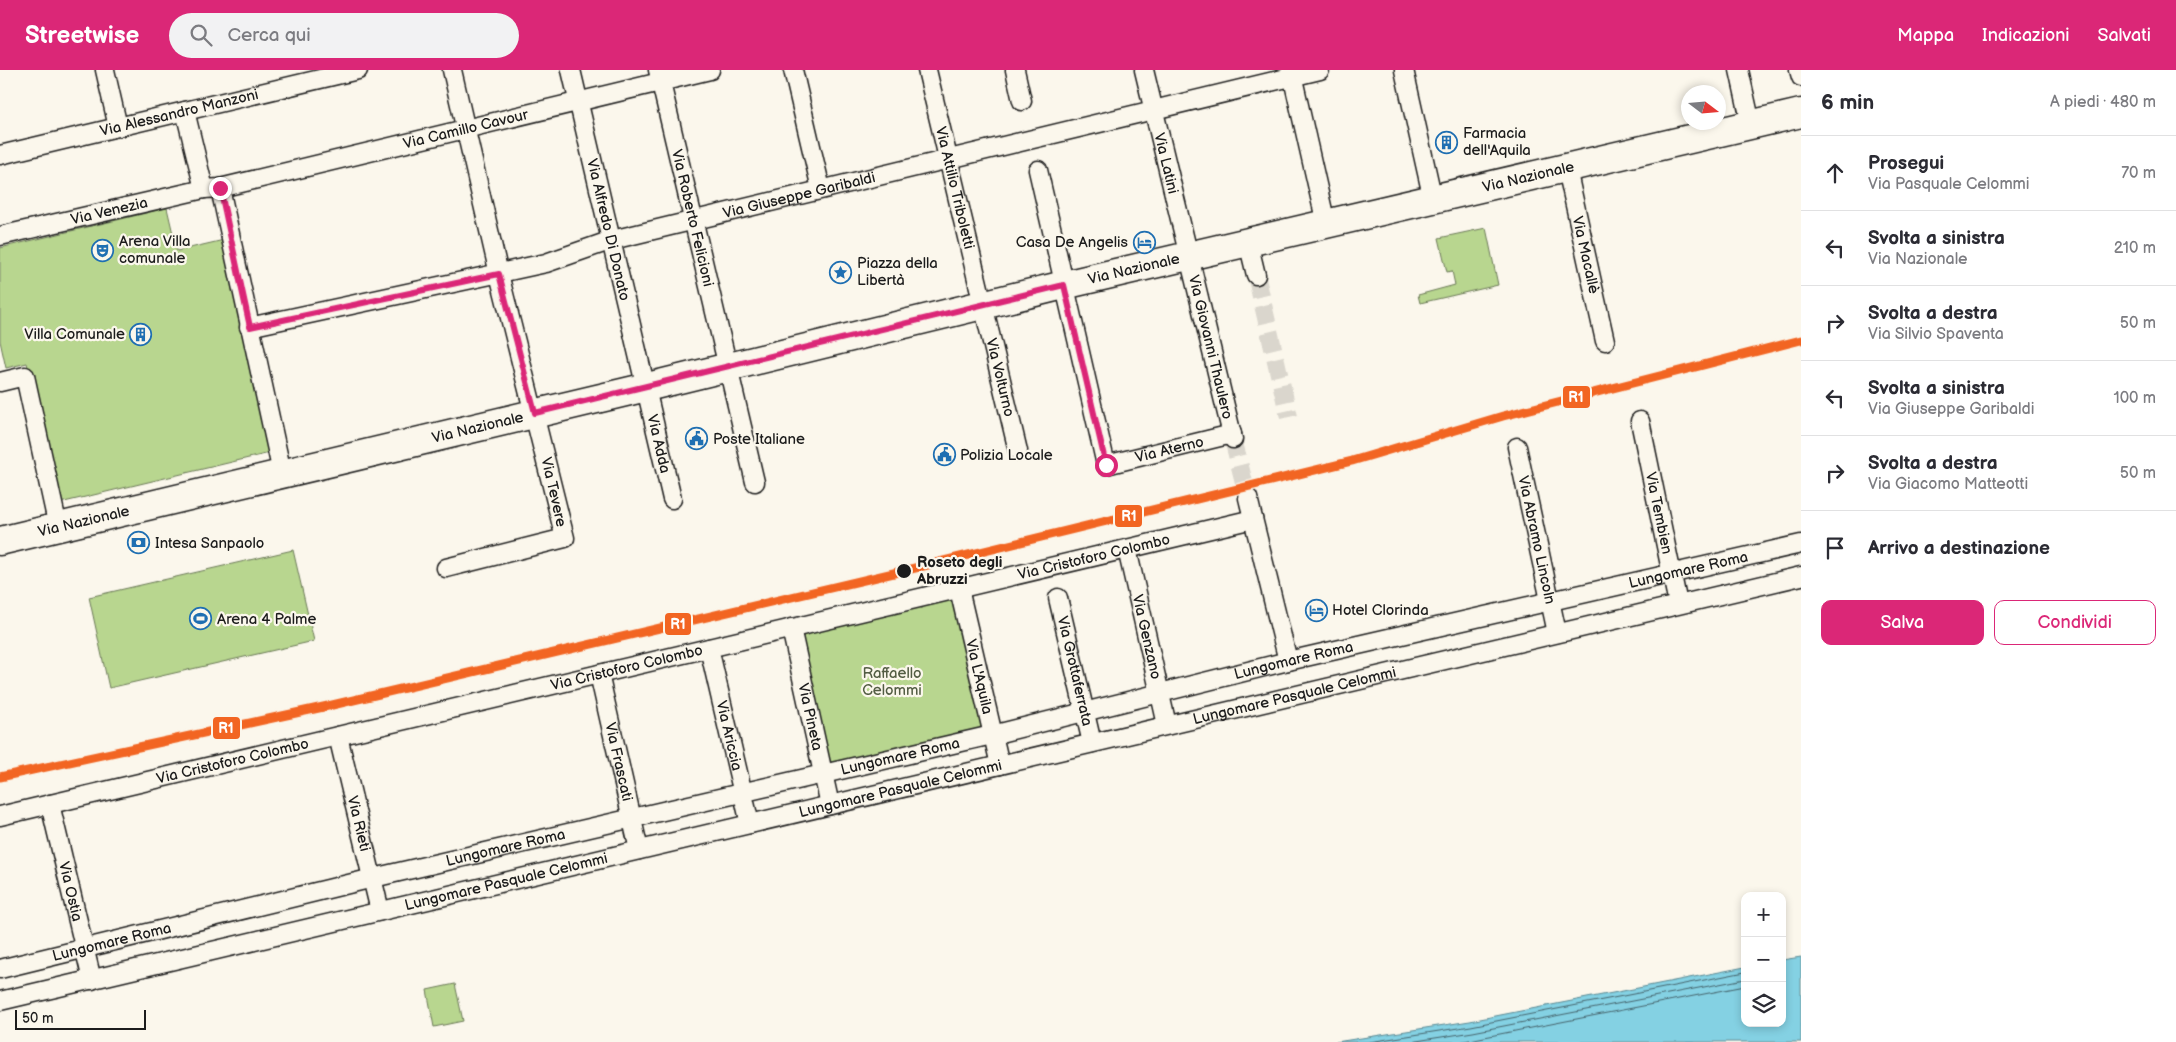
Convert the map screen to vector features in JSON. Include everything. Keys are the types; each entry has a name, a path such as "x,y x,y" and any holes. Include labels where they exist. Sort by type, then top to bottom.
{"main road":[{"name":"Via Nazionale","path":"0,541 728,368 1064,285 1801,113"}],"street":[{"path":"105,70 118,127"},
{"name":"Via Alessandro Manzoni","path":"0,155 358,70"},
{"path":"452,70 499,274 535,413"},
{"name":"Via Alfredo Di Donato","path":"571,70 647,387"},
{"name":"Via Camillo Cavour","path":"212,188 579,102 659,76 710,70"},
{"path":"793,70 821,189"},
{"name":"Via Attilio Triboletti","path":"927,70 983,305"},
{"path":"1015,70 1022,101"},
{"name":"Via Latini","path":"1144,70 1188,256"},
{"name":"Via Giuseppe Garibaldi","path":"250,327 546,263 612,240 1154,109 1292,73 1320,70"},
{"path":"1404,70 1433,200"},
{"path":"1739,70 1751,124"},
{"path":"1800,70 1801,77"},
{"path":"1292,73 1326,224"},
{"name":"Via Roberto Felicioni","path":"659,76 755,482"},
{"path":"185,111 212,188 250,327 282,474"},
{"name":"Via Macallè","path":"1567,168 1605,341"},
{"path":"1038,170 1064,285"},
{"name":"Via Venezia","path":"0,236 212,188"},
{"path":"1248,242 1256,275"},
{"name":"Via Giovanni Thaulero","path":"1188,256 1232,437"},
{"name":"Via Aterno","path":"1064,285 1106,465 1232,437"},
{"name":"Via Volturno","path":"983,305 1018,451"},
{"path":"0,382 25,376 58,527"},
{"name":"Via Adda","path":"647,387 672,499"},
{"name":"Via Tevere","path":"446,568 565,538 535,413"},
{"name":"Via Tembien","path":"1640,422 1678,604"},
{"name":"Via Abramo Lincoln","path":"1516,447 1557,633"},
{"path":"1248,498 1288,661"},
{"name":"Via Cristoforo Colombo","path":"0,816 1253,519"},
{"name":"Lungomare Roma","path":"0,969 373,878 992,735 1288,661 1672,575 1801,544"},
{"name":"Via Genzano","path":"1127,549 1166,725"},
{"name":"Lungomare Pasquale Celommi","path":"0,1001 1801,576"},
{"name":"Via L'Aquila","path":"959,589 1000,765"},
{"name":"Via Grottaferrata","path":"1058,598 1092,743"},
{"name":"Via Pineta","path":"791,628 830,805"},
{"name":"Via Ariccia","path":"709,648 750,824"},
{"name":"Via Frascati","path":"599,674 639,850"},
{"name":"Via Rieti","path":"338,736 380,911"},
{"name":"Via Ostia","path":"50,804 92,980"}],"green space":[{"path":"167,208 177,251 224,240 274,452 60,503 27,363 6,368 0,341 0,248"},
{"path":"1486,228 1498,285 1420,303 1418,295 1455,285 1452,271 1447,272 1439,238"},
{"name":"Arena 4 Palme","path":"293,550 314,641 109,688 89,597"},
{"name":"Raffaello Celommi","path":"955,595 986,731 828,767 798,632"},
{"path":"455,984 463,1021 434,1027 427,990"}],"water":[{"path":"1801,957 1801,1042 1336,1042 1470,1021 1741,968 1741,1027 1786,1027 1786,959"}],"tunnel":[{"path":"1257,279 1289,417"},
{"path":"1233,439 1248,498"}],"transit line":[{"name":"R1","path":"0,777 328,706 915,568 1352,461 1503,416 1801,340"}],"place":[{"name":"Farmacia dell'Aquila","path":"1447,142"},
{"name":"Casa De Angelis","path":"1144,242"},
{"name":"Arena Villa comunale","path":"103,250"},
{"name":"Piazza della Libertà","path":"841,272"},
{"name":"Villa Comunale","path":"141,334"},
{"name":"Poste Italiane","path":"697,439"},
{"name":"Polizia Locale","path":"944,455"},
{"name":"Intesa Sanpaolo","path":"139,543"},
{"name":"Roseto degli Abruzzi","path":"904,571"},
{"name":"Hotel Clorinda","path":"1316,610"},
{"name":"Arena 4 Palme","path":"201,619"}],"route":[{"path":"220,188 250,327 499,274 535,413 1064,285 1106,465"}]}
